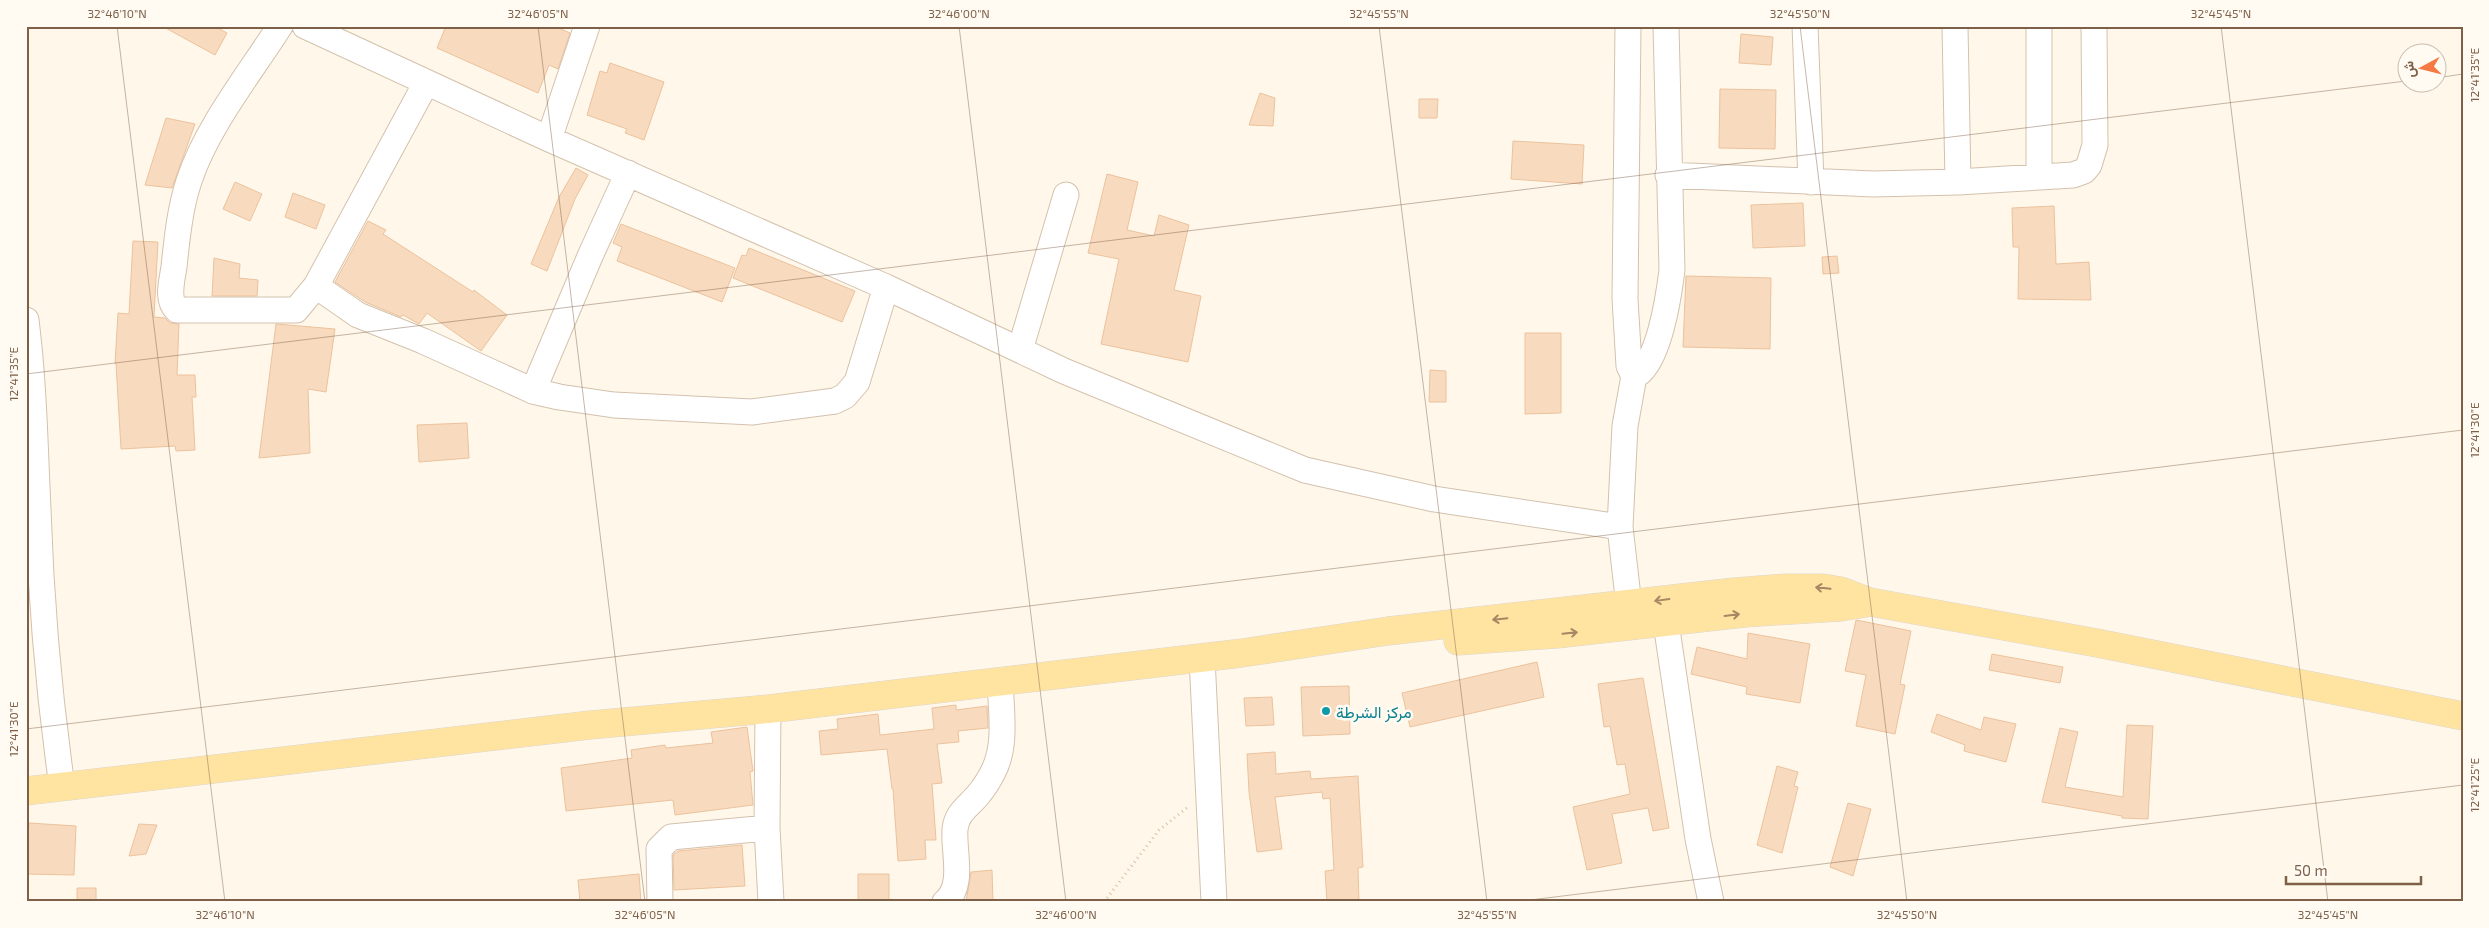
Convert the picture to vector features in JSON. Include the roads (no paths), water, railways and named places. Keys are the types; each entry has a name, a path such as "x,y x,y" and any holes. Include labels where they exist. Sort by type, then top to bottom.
{"main road":[{"path":"26,791 590,725 768,709 1242,653 1374,633 1630,616 1734,592 1801,587 1841,591 1870,602 2097,643 2463,716"},
{"path":"1630,616 1666,623 1745,613 1841,607 1870,602 1890,594 2463,701"}],"street":[{"path":"280,26 204,145 189,180 180,217 171,299 177,310 296,310 316,286 426,83"},
{"path":"306,26 336,34 426,83 886,287 1073,375 1305,470 1434,499 1620,527"},
{"path":"549,139 587,26"},
{"path":"1628,26 1625,299 1629,366 1634,376 1625,426 1620,527 1630,616"},
{"path":"1634,376 1643,371 1652,353 1661,330 1669,296 1672,261 1668,175 1666,26"},
{"path":"1805,26 1811,182"},
{"path":"1955,26 1958,182"},
{"path":"2039,26 2039,176"},
{"path":"1668,175 1873,184 1958,182 2073,175 2084,171 2093,157 2095,145 2094,26"},
{"path":"533,391 587,263 628,174"},
{"path":"1020,350 1066,195"},
{"path":"316,286 358,315 423,341 533,391 614,406 752,412 835,401 845,396 857,382 886,287"},
{"path":"26,320 37,443 38,510 45,622 62,786"},
{"path":"1666,623 1698,839 1711,902"},
{"path":"1202,658 1214,902"},
{"path":"945,902 955,888 955,828 958,817 964,808 979,794 997,764 1002,726 1000,681"},
{"path":"768,709 768,828 771,902"},
{"path":"660,902 659,849 664,841 671,837 768,828"}],"place":[{"name":"مركز الشرطة","path":"1326,711"}]}
